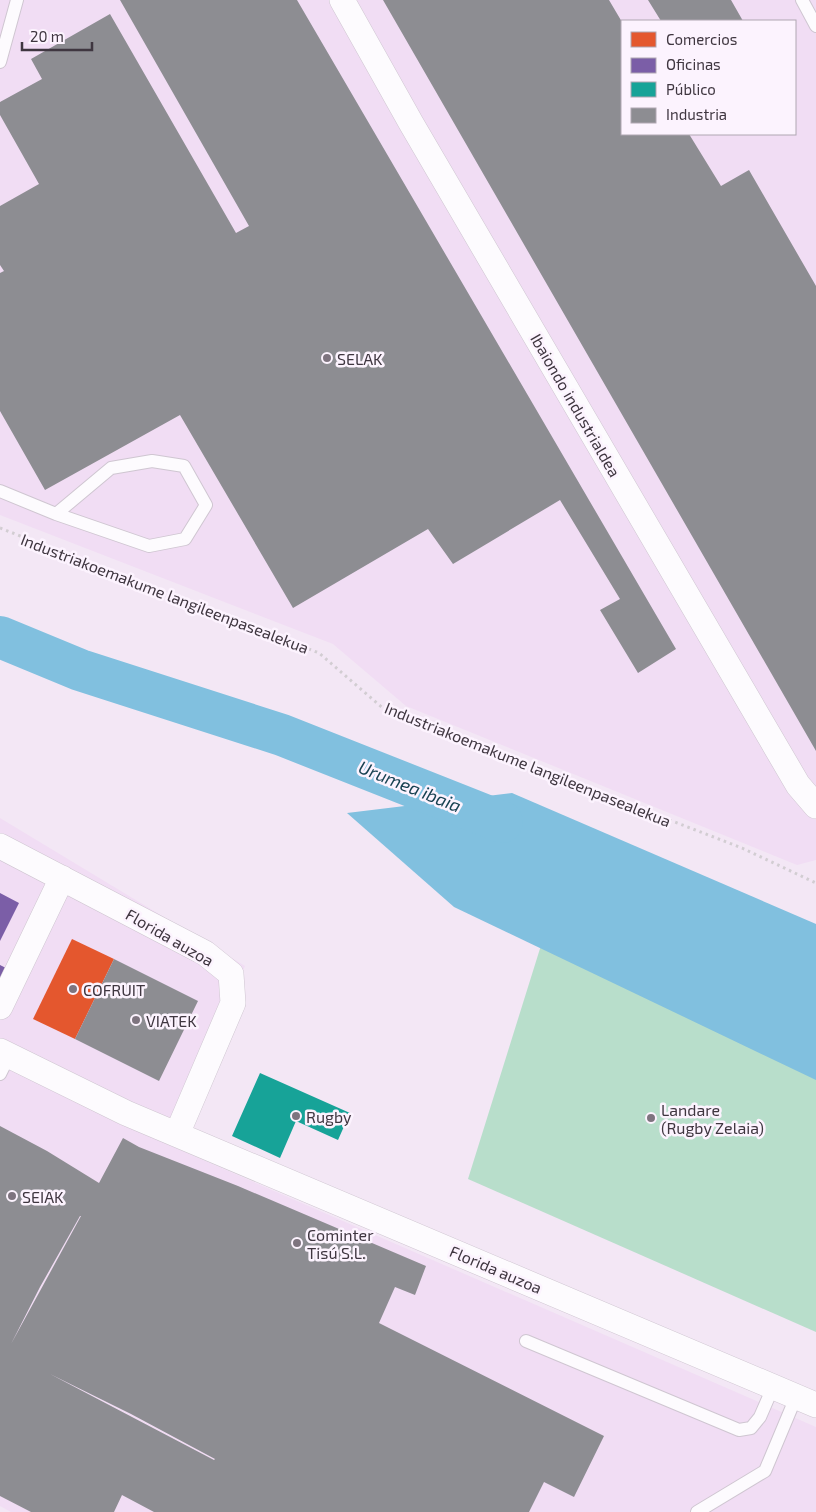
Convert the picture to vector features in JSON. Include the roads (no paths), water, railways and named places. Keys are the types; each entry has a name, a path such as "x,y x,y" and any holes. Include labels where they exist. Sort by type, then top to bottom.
{"street":[{"name":"Ibaiondo industrialdea","path":"342,0 411,123 788,768 798,785 816,806"},
{"name":"Florida auzoa","path":"0,846 205,953 231,974 233,1002 177,1134"},
{"path":"0,1007 62,878"},
{"name":"Florida auzoa","path":"3,1061 806,1401"}],"lane":[{"path":"0,62 17,0"},
{"path":"802,0 816,26"},
{"path":"0,491 56,514 149,546 186,540 206,505 184,466 152,461 112,468 56,514"},
{"path":"526,1341 739,1430 751,1428 760,1417 773,1387"},
{"path":"697,1512 765,1471 806,1401"}],"water":[{"path":"512,793 816,924 816,1080 454,907 347,813"}],"waterway":[{"name":"Urumea ibaia","path":"0,637 80,670 282,735 502,822"}],"place":[{"name":"SELAK","path":"327,358"},
{"name":"COFRUIT","path":"73,989"},
{"name":"VIATEK","path":"136,1020"},
{"name":"Rugby","path":"296,1116"},
{"name":"Landare (Rugby Zelaia)","path":"651,1118"},
{"name":"SEIAK","path":"12,1196"},
{"name":"Cominter Tisú S.L.","path":"297,1243"}]}
